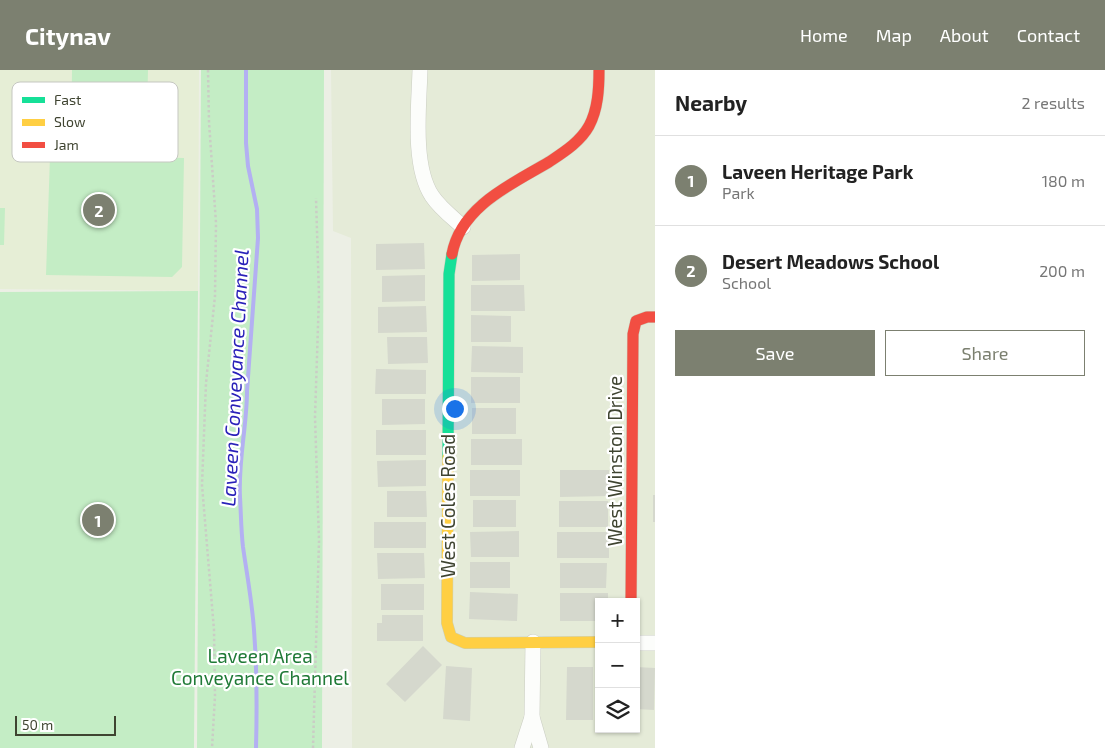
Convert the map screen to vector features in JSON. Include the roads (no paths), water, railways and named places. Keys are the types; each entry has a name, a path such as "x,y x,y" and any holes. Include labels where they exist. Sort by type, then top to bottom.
{"street":[{"path":"420,70 419,147 422,175 432,196 444,211 463,226"},
{"name":"West Coles Road","path":"533,642 465,643 451,637 447,623 449,274 453,250 463,226 474,211 487,198 562,154 576,143 589,126 596,102 599,70"},
{"name":"West Winston Drive","path":"632,598 633,334 636,321 647,317 655,317"},
{"path":"541,748 532,716 533,642 595,642"},
{"path":"640,643 655,643"},
{"path":"522,748 532,716"}],"waterway":[{"name":"Laveen Conveyance Channel","path":"246,70 246,143 248,166 257,209 258,238 240,484 242,541 255,645 256,748"}],"place":[{"name":"Desert Meadows School","path":"99,210"},
{"name":"Laveen Heritage Park","path":"98,520"}],"park label":[{"name":"Laveen Area Conveyance Channel","path":"260,667"}]}
